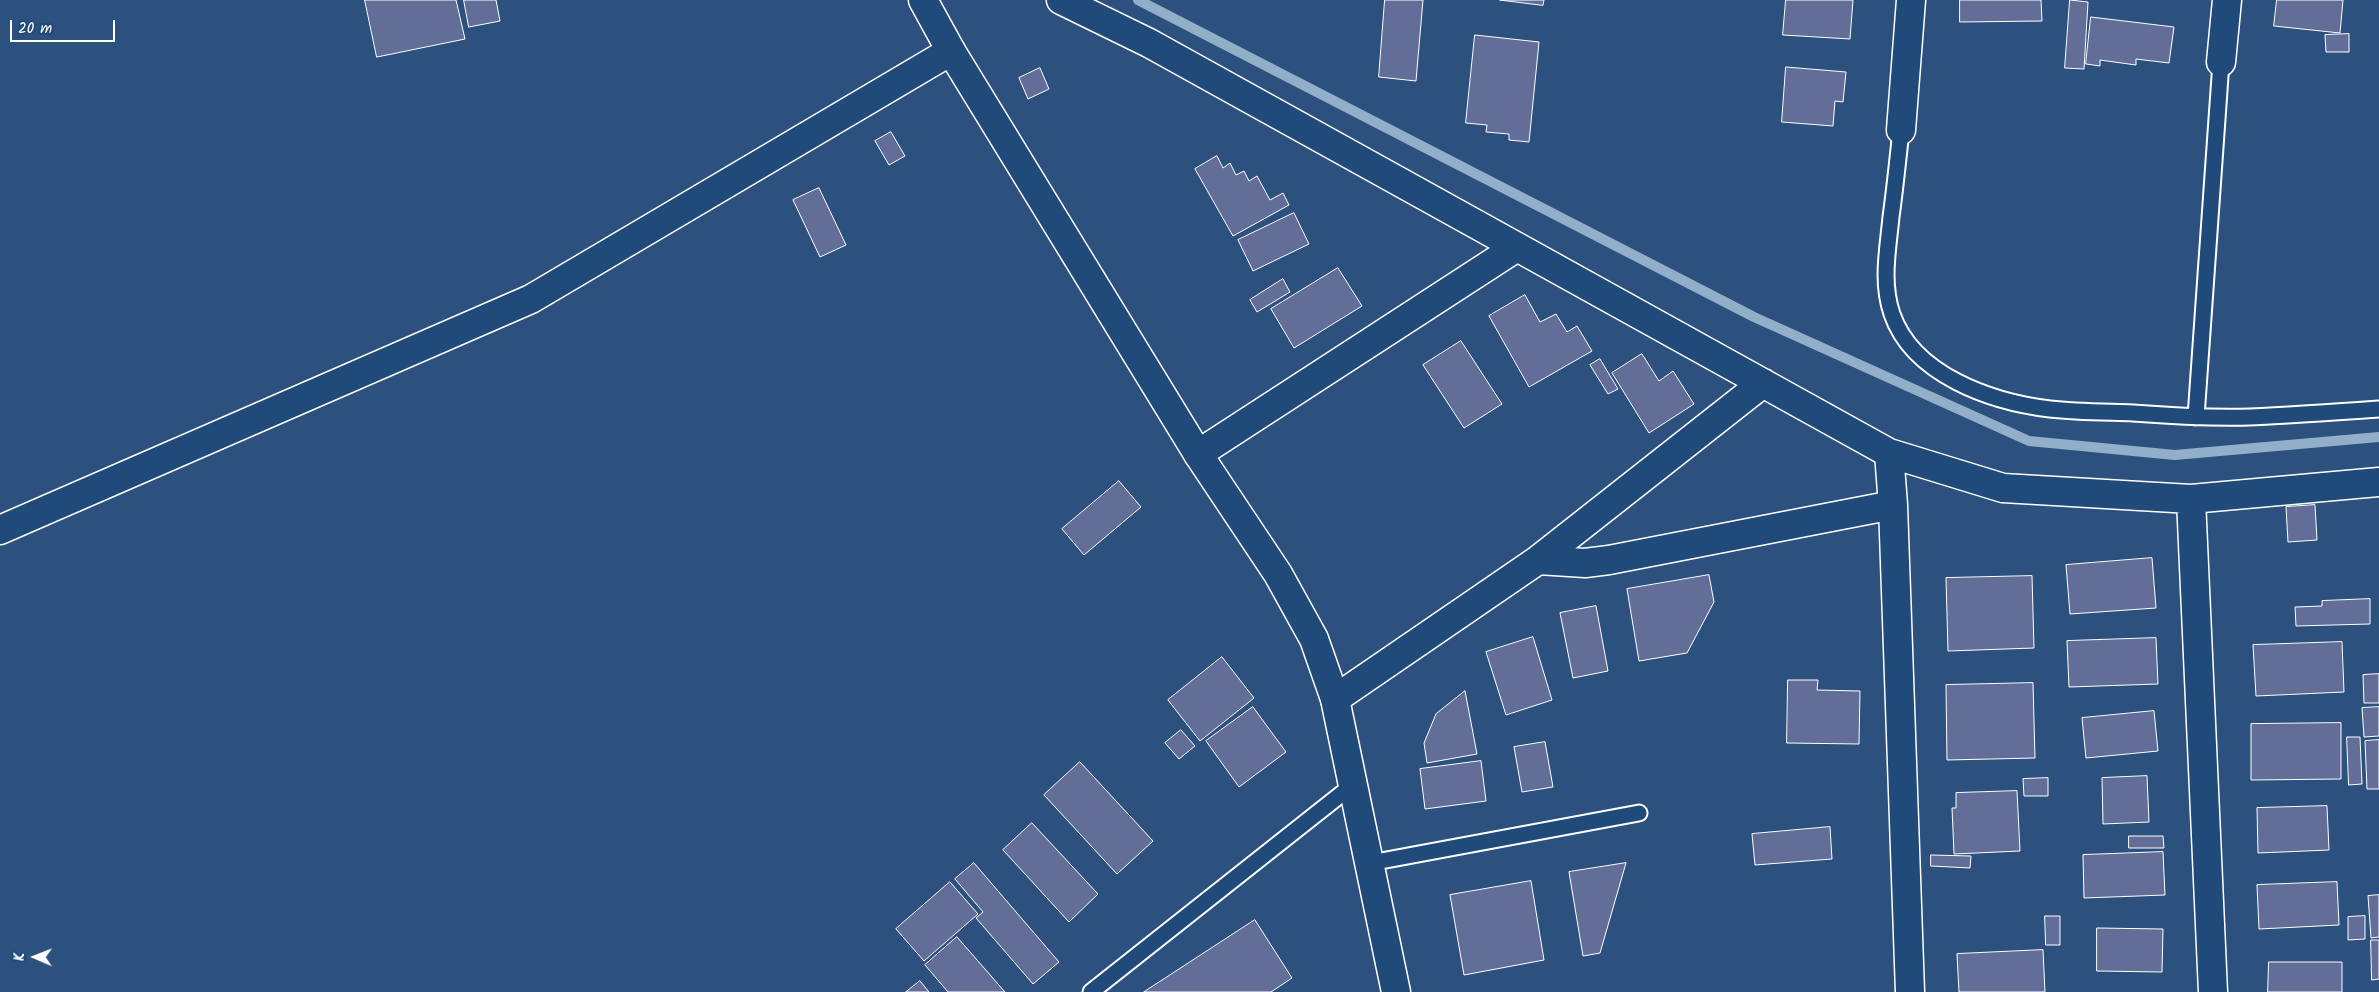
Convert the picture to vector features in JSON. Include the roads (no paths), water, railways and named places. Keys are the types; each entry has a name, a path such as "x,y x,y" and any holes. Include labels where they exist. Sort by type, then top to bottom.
{"street":[{"path":"923,0 951,51 1198,454 1278,574 1314,639 1335,699 1396,992"},
{"path":"1061,0 1149,43 1889,453 2003,488 2191,499 2379,482"},
{"path":"1902,130 1911,0"},
{"path":"2221,62 2227,0"},
{"path":"0,530 531,299 951,51"},
{"path":"1198,454 1517,247"},
{"path":"1335,699 1538,560 1763,383"},
{"path":"1889,453 1893,505 1910,992"},
{"path":"2191,499 2213,992"},
{"path":"1538,560 1585,563 1609,560 1893,505"}],"lane":[{"path":"2196,417 2221,62"},
{"path":"1902,130 1886,266 1886,290 1892,314 1900,331 1923,360 1948,376 1975,389 2012,401 2050,409 2196,417 2250,417 2379,409"},
{"path":"1091,992 1354,784"},
{"path":"1370,863 1639,814"}],"waterway":[{"path":"1138,0 1754,317 2029,441 2175,455 2379,437"}]}
